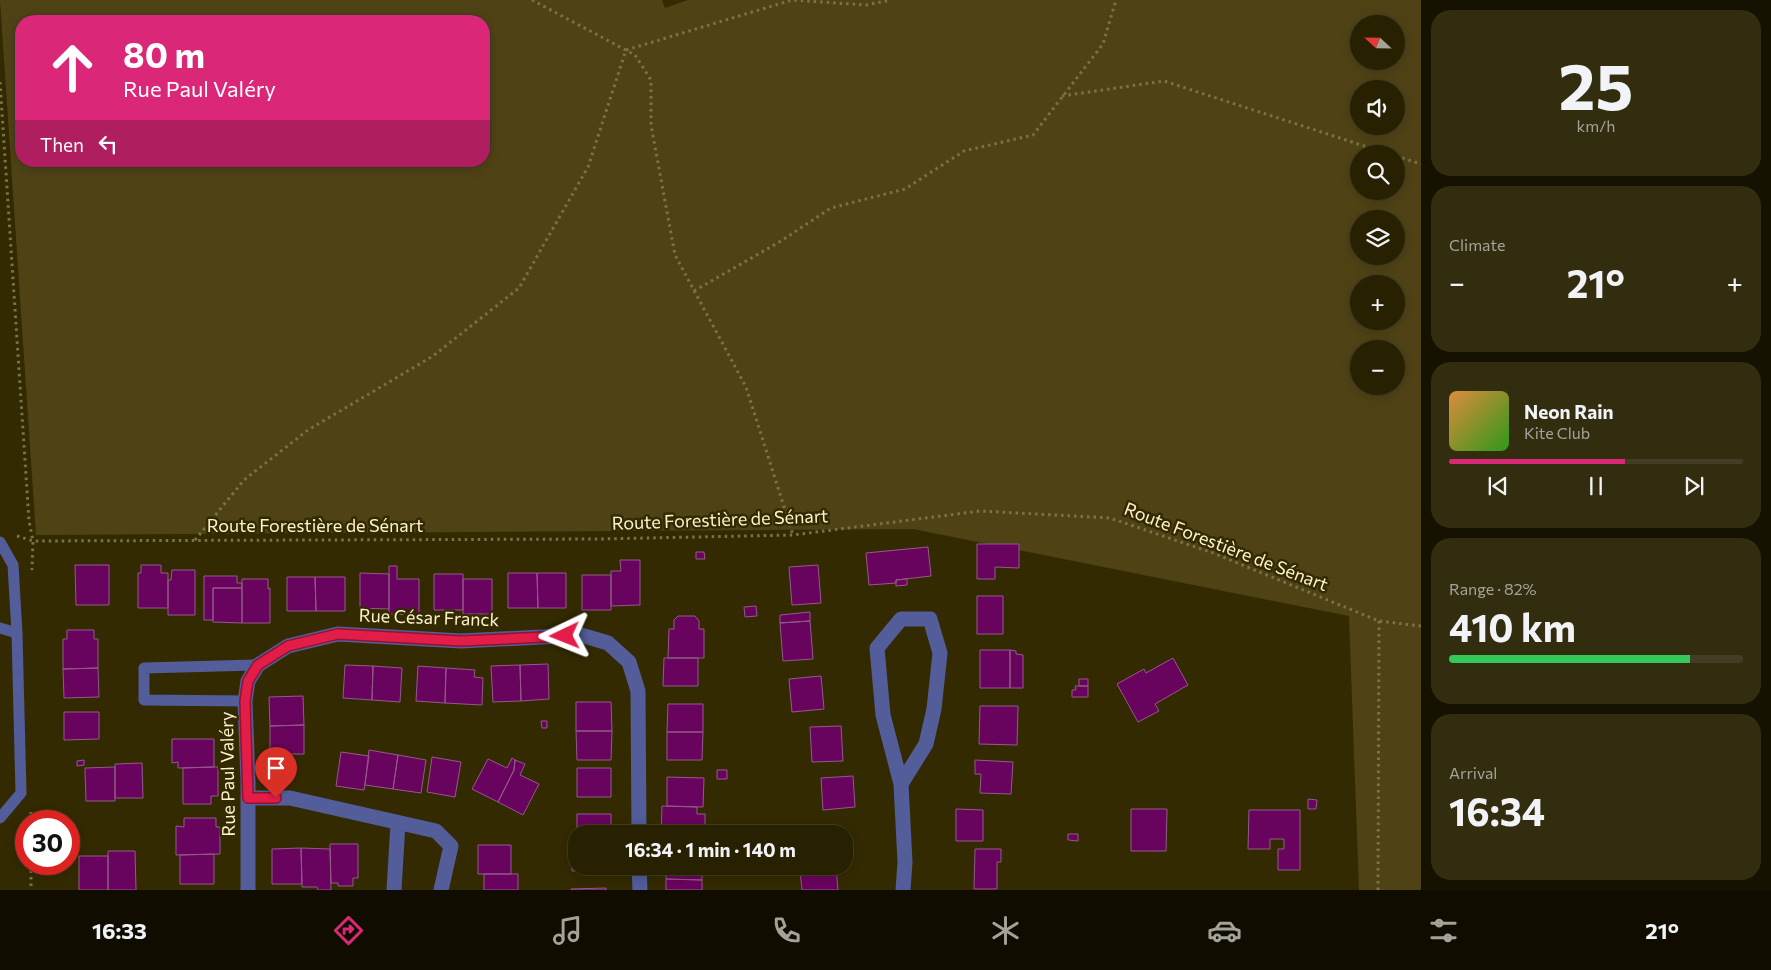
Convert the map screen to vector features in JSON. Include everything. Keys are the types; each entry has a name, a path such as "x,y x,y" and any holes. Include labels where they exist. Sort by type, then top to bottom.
{"street":[{"path":"901,784 926,744 934,709 940,652 930,619 900,619 877,648 882,714 901,784 905,862 903,890"},
{"name":"Rue César Franck","path":"258,665 288,646 338,634 461,641 581,636 608,643 629,662 638,691 639,825"},
{"name":"Rue Paul Valéry","path":"248,890 245,701 248,681 258,665"},
{"path":"248,798 290,798 436,831 451,846 440,890"},
{"path":"394,890 398,823"},
{"path":"639,875 640,890"}],"lane":[{"path":"0,542 13,565 17,633 21,793 0,818"},
{"path":"0,628 17,633"},
{"path":"245,701 144,700 144,668 258,665"}],"path":[{"path":"532,0 635,55 651,80 651,125 676,255 746,387 793,535"},
{"path":"626,50 792,0 866,4 891,0"},
{"path":"694,291 781,241 831,208 905,189 964,151 1033,134 1103,44 1116,0"},
{"path":"196,540 244,480 308,430 433,356 519,288 588,167 626,50"},
{"path":"1061,96 1164,81 1361,145"},
{"path":"0,82 29,521 33,541 32,571"},
{"path":"1405,159 1421,164"},
{"name":"Route Forestière de Sénart","path":"16,536 33,541 598,539 793,535 980,511 1110,518 1213,553 1379,621 1421,626"},
{"path":"1378,890 1379,621"},
{"path":"32,801 32,810"},
{"path":"31,875 31,890"}],"shaded area":[{"path":"0,0 662,0 665,8 688,0 1421,0 1421,890 1359,890 1349,616 913,529 36,535"}],"building":[{"path":"977,544 1019,544 1019,568 995,567 995,579 977,579"},
{"path":"928,547 931,576 896,580 896,583 869,585 866,553"},
{"path":"696,552 704,552 705,559 696,559"},
{"path":"620,560 640,560 640,605 611,606 611,571 621,571"},
{"path":"75,565 109,565 109,605 76,605"},
{"path":"141,565 161,565 161,573 168,573 168,608 138,608 138,573 141,573"},
{"path":"818,565 821,603 792,605 789,567"},
{"path":"389,566 397,566 397,579 419,579 419,615 389,614"},
{"path":"172,570 195,570 195,615 168,615 168,580 171,580"},
{"path":"360,573 389,574 389,609 360,608"},
{"path":"508,573 537,573 538,608 508,608"},
{"path":"537,573 566,573 566,608 538,608"},
{"path":"434,574 463,574 463,610 434,610"},
{"path":"582,575 611,575 611,610 582,610"},
{"path":"204,576 237,576 237,583 242,583 242,588 213,588 213,620 204,620"},
{"path":"287,577 315,577 316,611 287,611"},
{"path":"315,577 345,577 345,611 316,611"},
{"path":"242,579 268,579 268,589 270,588 270,623 242,623"},
{"path":"463,579 492,579 492,614 463,614"},
{"path":"907,579 907,585 896,586 896,580"},
{"path":"213,588 242,588 242,623 213,622"},
{"path":"977,596 1003,596 1003,634 977,634"},
{"path":"756,606 757,616 745,617 744,607"},
{"path":"810,612 810,621 780,623 780,615"},
{"path":"678,616 695,616 699,621 699,629 704,629 704,658 668,658 669,629 674,629 674,620"},
{"path":"810,621 813,659 783,661 780,623"},
{"path":"67,630 94,630 94,639 98,639 98,668 63,669 63,639 67,639"},
{"path":"980,650 1010,650 1010,688 980,688"},
{"path":"1010,650 1016,651 1016,654 1023,655 1023,688 1010,688"},
{"path":"664,658 698,658 698,686 663,686"},
{"path":"1173,658 1188,685 1155,704 1159,711 1138,722 1117,684 1144,669 1146,673"},
{"path":"548,664 549,699 521,701 520,665"},
{"path":"345,665 373,666 372,700 343,698"},
{"path":"520,665 521,701 493,702 491,666"},
{"path":"373,666 402,668 400,702 372,700"},
{"path":"418,666 446,668 445,703 416,701"},
{"path":"98,668 99,697 64,698 63,669"},
{"path":"446,668 475,670 474,677 483,678 482,705 445,703"},
{"path":"821,676 824,709 792,712 789,679"},
{"path":"1079,679 1088,679 1088,686 1079,686"},
{"path":"1075,686 1088,686 1088,697 1072,697 1072,690 1076,690"},
{"path":"303,696 304,725 270,726 269,697"},
{"path":"576,702 611,702 612,731 576,731"},
{"path":"668,704 703,704 703,732 667,732"},
{"path":"980,706 1018,706 1017,745 979,744"},
{"path":"64,712 99,712 99,739 64,740"},
{"path":"541,721 547,721 547,728 542,728"},
{"path":"304,725 304,754 270,754 270,726"},
{"path":"841,726 843,761 812,762 810,727"},
{"path":"576,731 612,731 611,760 577,760"},
{"path":"667,732 703,732 702,760 667,760"},
{"path":"172,739 214,739 214,767 178,768 178,762 172,763"},
{"path":"369,750 398,755 393,789 365,785"},
{"path":"341,752 369,756 364,790 336,786"},
{"path":"398,755 426,760 421,793 393,789"},
{"path":"432,757 461,762 455,797 427,792"},
{"path":"512,758 515,760 514,770 498,802 472,789 488,759 507,768"},
{"path":"84,760 84,765 77,766 77,761"},
{"path":"515,760 525,764 520,775 539,784 523,815 498,802 514,770"},
{"path":"975,760 1013,762 1011,794 980,793 981,774 975,774"},
{"path":"142,763 143,798 115,798 115,764"},
{"path":"115,767 115,801 86,801 85,768"},
{"path":"218,767 218,796 211,796 211,804 183,804 183,768"},
{"path":"577,768 611,768 611,797 577,797"},
{"path":"717,770 727,770 727,779 717,779"},
{"path":"853,776 855,807 823,810 821,778"},
{"path":"667,777 704,778 703,807 667,806"},
{"path":"1308,799 1317,800 1316,809 1308,809"},
{"path":"662,806 697,807 697,814 705,814 705,825 661,825"},
{"path":"956,809 983,810 983,841 956,841"},
{"path":"1131,809 1167,809 1166,851 1131,851"},
{"path":"1249,810 1300,810 1300,870 1278,870 1278,849 1284,849 1284,839 1270,839 1270,849 1248,849"},
{"path":"577,814 611,814 611,825 577,825"},
{"path":"184,818 216,818 216,827 220,827 220,854 176,855 176,826 184,827"},
{"path":"1068,834 1078,834 1078,841 1068,840"},
{"path":"330,844 358,844 358,878 353,878 353,886 338,886 338,883 331,883"},
{"path":"478,845 511,845 511,874 478,874"},
{"path":"301,848 302,884 272,884 272,849"},
{"path":"301,848 330,849 331,890 318,890 317,887 302,887"},
{"path":"975,849 1001,849 1001,862 997,862 997,889 974,889"},
{"path":"108,851 135,851 136,890 108,890"},
{"path":"214,854 214,884 180,884 180,855"},
{"path":"80,856 108,856 108,890 79,890"},
{"path":"484,874 518,874 518,890 484,890"},
{"path":"666,875 702,875 702,880 666,879"},
{"path":"800,875 837,875 838,890 802,890"},
{"path":"666,879 702,880 702,890 666,890"},
{"path":"606,888 606,890 571,890 571,889"}],"route":[{"path":"276,798 248,798 245,701 248,681 258,665 288,646 338,634 461,641 565,636"}]}
